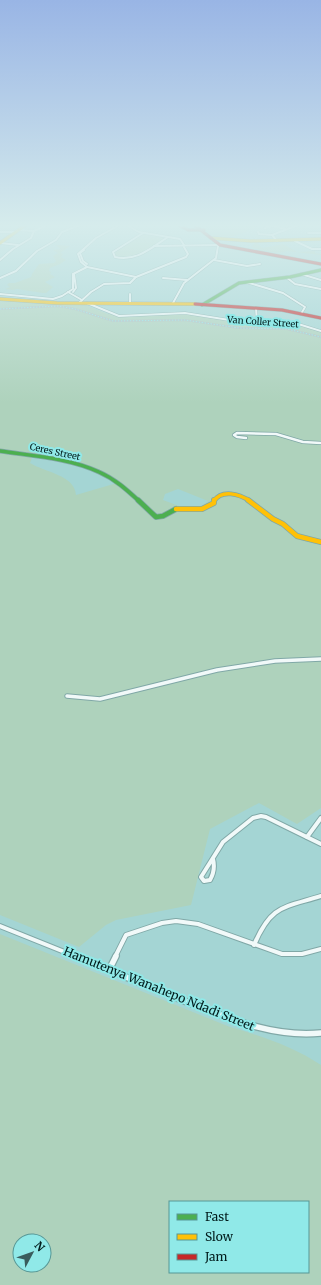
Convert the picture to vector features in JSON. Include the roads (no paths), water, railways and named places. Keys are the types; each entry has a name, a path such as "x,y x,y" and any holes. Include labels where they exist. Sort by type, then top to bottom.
{"main road":[{"path":"202,305 236,284"},
{"path":"0,298 57,303 80,301 87,303 173,303 256,308 282,310 321,318"},
{"name":"Ceres Street","path":"0,451 32,455 80,465 117,483 131,492 154,515 159,518 175,508 193,510 205,509 214,503 214,500 218,496 233,494 252,502 273,519 282,523 302,538 321,542"}],"street":[{"path":"0,294 50,299 68,294 76,288 75,284"},
{"path":"68,294 80,301 103,284 127,284"},
{"path":"173,303 183,284"},
{"path":"252,284 288,295 305,307 301,314"},
{"path":"295,284 321,289"},
{"path":"130,294 130,303"},
{"name":"Van Coller Street","path":"87,303 119,316 185,313 235,322 295,323 321,331"},
{"path":"256,308 257,323"},
{"path":"246,438 237,437 234,435 237,433 267,433 283,435 303,442 321,443"},
{"path":"67,696 100,698 117,696 217,670 275,661 321,659"},
{"path":"213,859 223,842 253,818 261,816 271,819 321,844"},
{"path":"307,837 321,818"},
{"path":"254,945 266,920 271,914 286,907 321,896"},
{"path":"109,970 126,935 162,923 176,921 187,922 291,956 321,949"},
{"name":"Hamutenya Wanahepo Ndadi Street","path":"0,926 240,1023 265,1031 292,1035 321,1034"}],"railway":[{"path":"0,309 58,306 75,309 113,321 185,320 239,328 287,329 321,337"}]}
